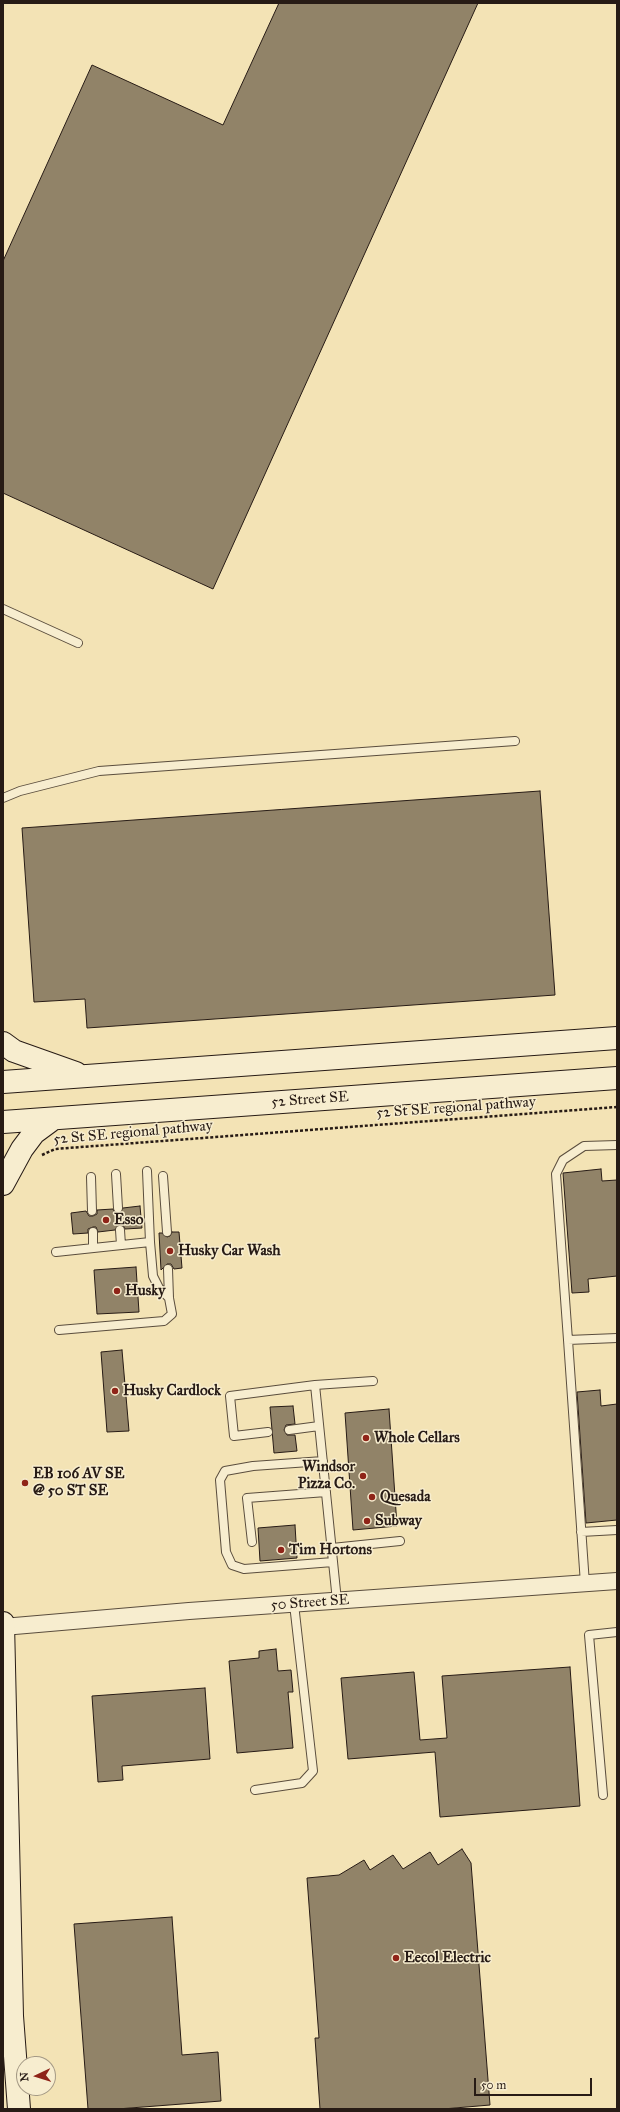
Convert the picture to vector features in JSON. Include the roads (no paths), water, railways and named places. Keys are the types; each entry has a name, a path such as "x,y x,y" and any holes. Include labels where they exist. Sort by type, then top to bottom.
{"main road":[{"path":"3,1082 617,1038"},
{"path":"3,1043 14,1051 85,1076"},
{"name":"52 Street SE","path":"3,1122 617,1078"},
{"path":"3,1184 22,1149 30,1138 53,1119"},
{"path":"3,1623 8,2017 19,2109"}],"street":[{"name":"50 Street SE","path":"3,1627 294,1604 617,1582"}],"lane":[{"path":"3,609 78,643"},
{"path":"3,798 20,791 99,771 515,741"},
{"path":"585,1584 556,1174 563,1160 584,1146 617,1144"},
{"path":"146,1171 152,1276 159,1288 169,1298"},
{"path":"116,1174 118,1208"},
{"path":"91,1176 92,1211"},
{"path":"163,1176 167,1232"},
{"path":"120,1230 121,1245"},
{"path":"92,1232 93,1248"},
{"path":"56,1252 150,1242"},
{"path":"58,1330 164,1321 172,1314 169,1298 168,1269"},
{"path":"568,1340 617,1338"},
{"path":"268,1432 234,1436 230,1396 373,1381"},
{"path":"315,1386 337,1601"},
{"path":"289,1430 319,1426"},
{"path":"323,1461 252,1466 225,1471 220,1480 226,1552 232,1565 244,1569 333,1562"},
{"path":"252,1542 247,1498 326,1492"},
{"path":"581,1532 617,1530"},
{"path":"332,1548 400,1541"},
{"path":"255,1790 302,1784 313,1771 294,1604"},
{"path":"603,1795 589,1634 617,1632"}],"place":[{"name":"Esso","path":"106,1220"},
{"name":"Husky Car Wash","path":"170,1251"},
{"name":"Husky","path":"117,1291"},
{"name":"Husky Cardlock","path":"115,1391"},
{"name":"Whole Cellars","path":"366,1438"},
{"name":"Windsor Pizza Co.","path":"363,1476"},
{"name":"EB 106 AV SE @ 50 ST SE","path":"25,1483"},
{"name":"Quesada","path":"372,1497"},
{"name":"Subway","path":"367,1521"},
{"name":"Tim Hortons","path":"281,1550"},
{"name":"Eecol Electric","path":"396,1958"}]}
